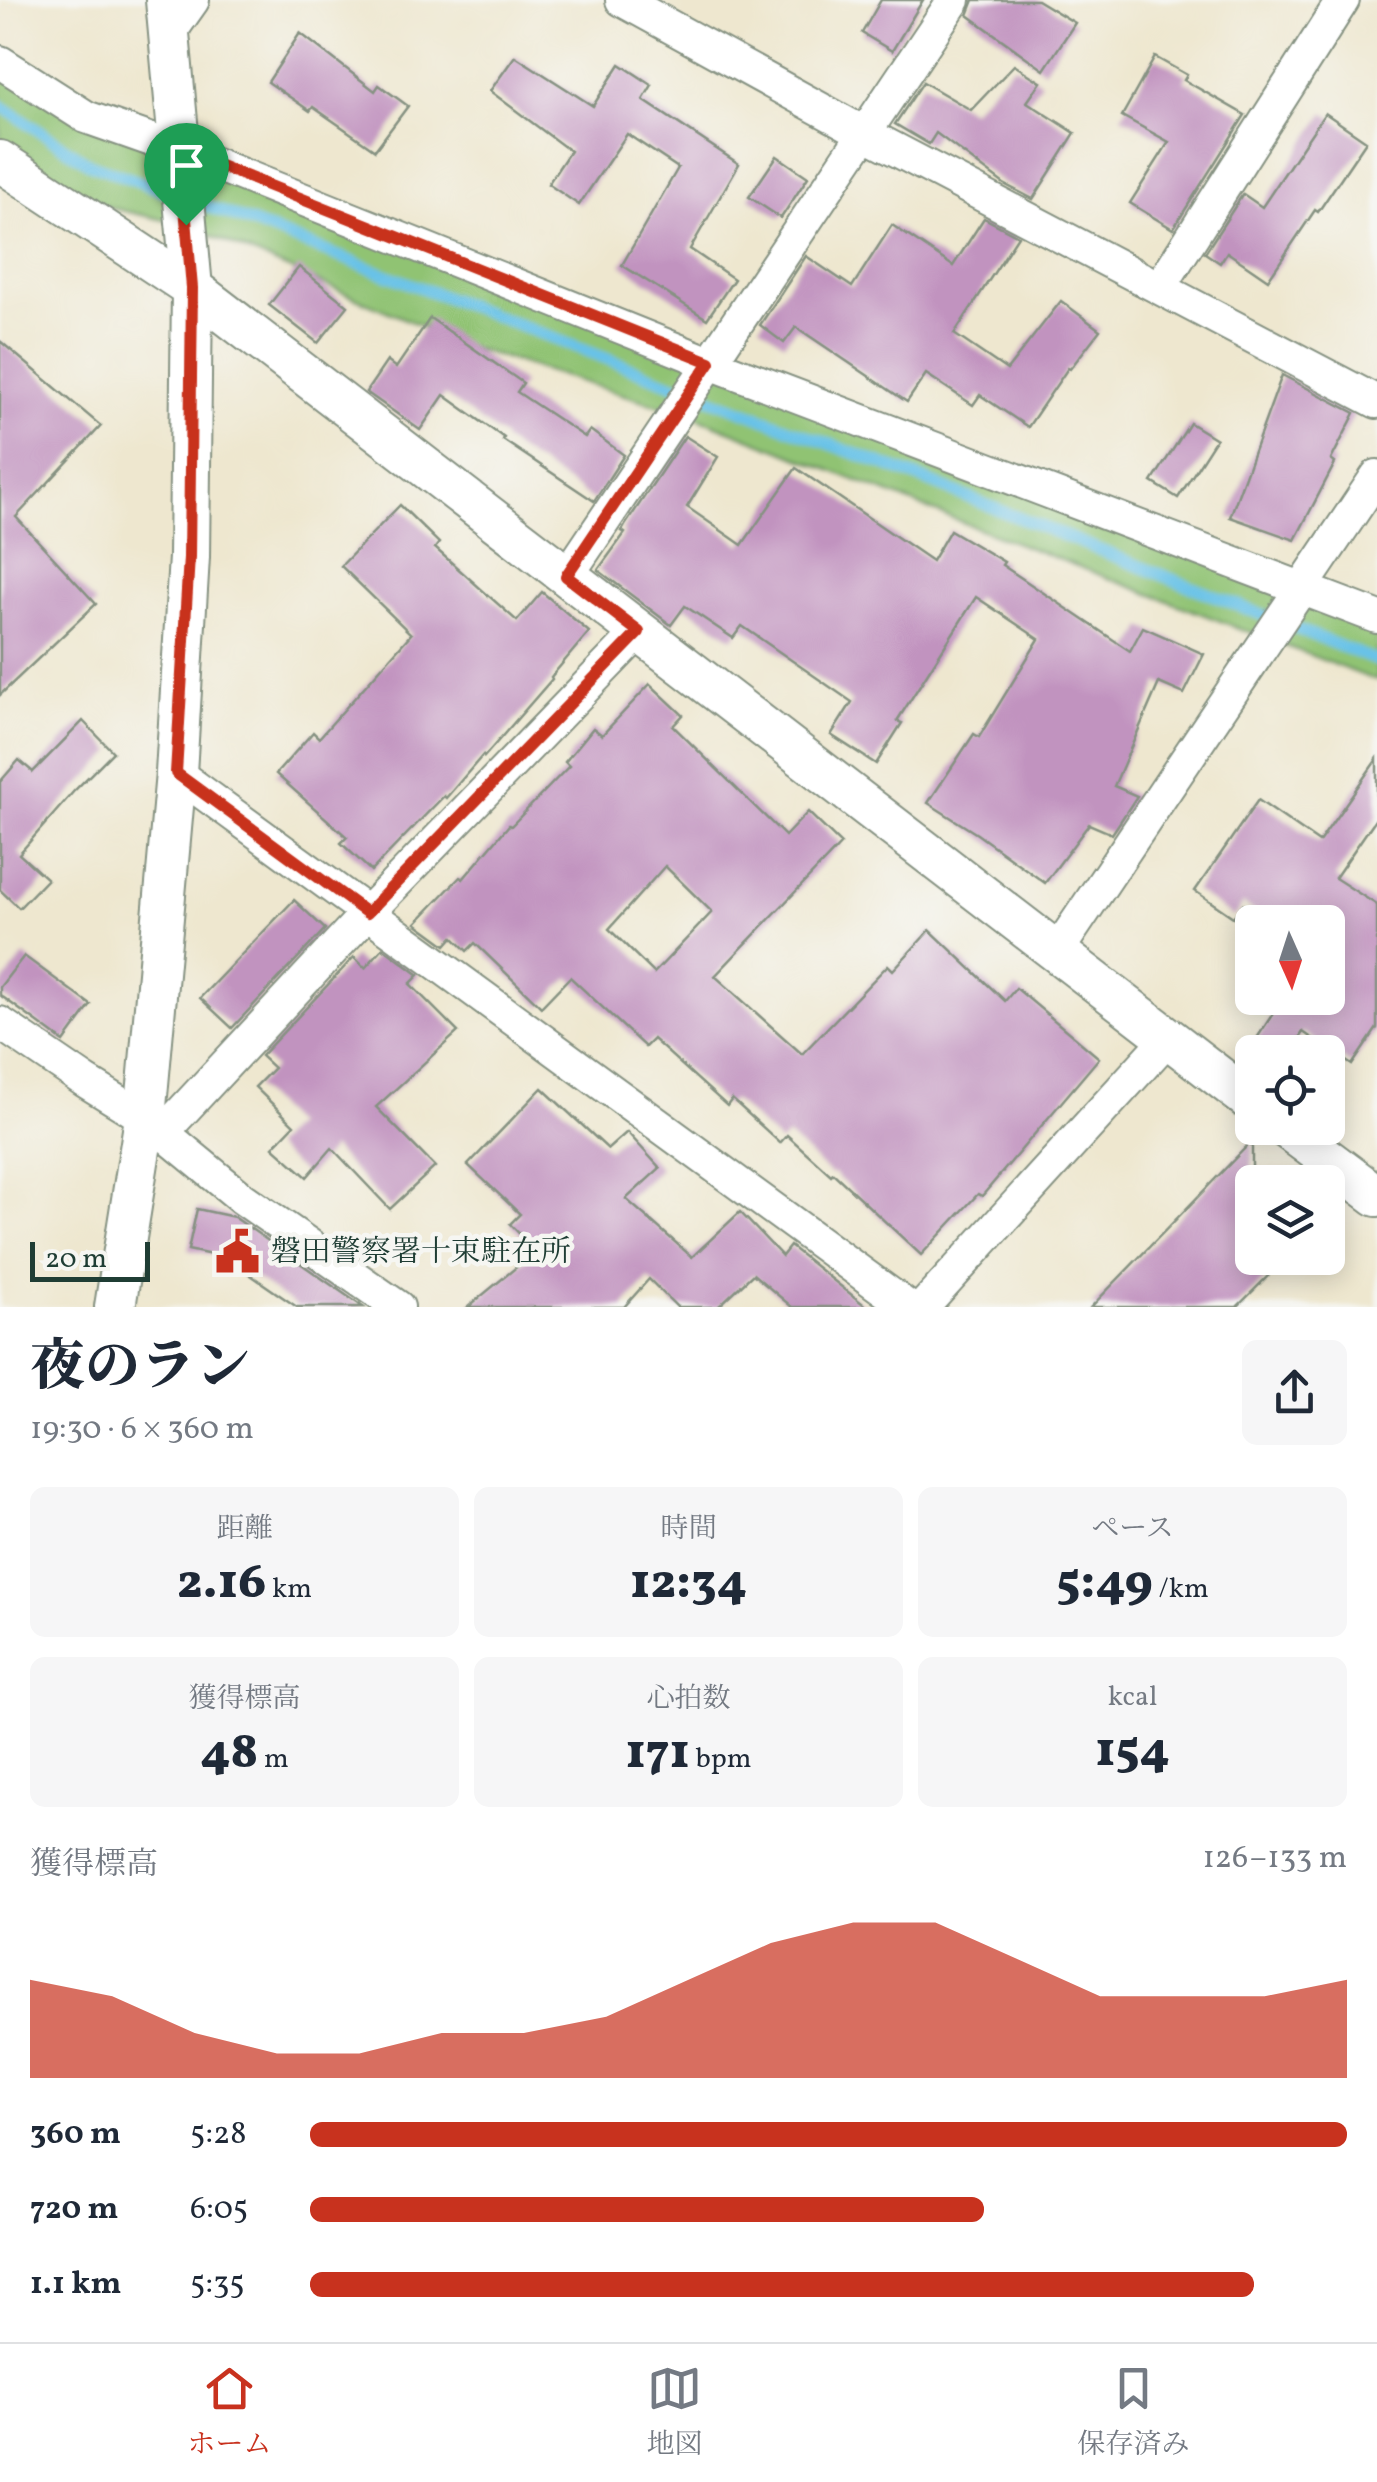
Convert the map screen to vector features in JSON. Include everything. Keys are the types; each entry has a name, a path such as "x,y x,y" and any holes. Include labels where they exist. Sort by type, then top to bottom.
{"street":[{"path":"116,1307 154,1125 189,557 192,288 168,17 193,0"},
{"path":"622,0 864,133 1377,402"},
{"path":"566,576 954,0"},
{"path":"1160,287 1342,0"},
{"path":"0,62 86,117 180,150 710,362 1377,617"},
{"path":"0,161 192,288 1235,1089"},
{"path":"1056,953 1377,476"},
{"path":"154,1125 367,913 639,632"},
{"path":"176,773 908,1307"},
{"path":"0,1023 154,1125 242,1198 398,1307"},
{"path":"924,1307 1168,1038"},
{"path":"1309,1145 1377,1196"}],"green space":[{"path":"0,62 86,117 1377,618 1377,681 696,417 475,349 186,225 107,207 0,144"}],"building":[{"path":"881,0 923,0 892,51 862,33"},
{"path":"974,0 1037,0 1075,23 1044,70 968,15"},
{"path":"300,33 375,91 379,85 408,106 375,150 313,107 310,111 268,82"},
{"path":"515,56 593,106 620,64 652,85 643,100 739,164 690,249 734,279 707,319 622,265 678,168 627,134 579,205 548,184 570,151 490,91"},
{"path":"1155,57 1187,75 1184,80 1245,115 1173,229 1130,203 1169,142 1122,116"},
{"path":"1014,65 1041,82 1027,102 1075,133 1033,199 1004,184 936,133 929,144 895,124 923,82 971,110"},
{"path":"1325,113 1366,141 1268,280 1227,252 1220,263 1205,253 1243,194 1262,207"},
{"path":"777,156 808,177 781,218 749,197"},
{"path":"984,218 1018,236 954,334 1007,370 1061,301 1100,330 1068,368 1028,427 980,395 973,405 926,374 907,402 796,327 784,343 760,325 806,256 852,287 892,225 953,266"},
{"path":"299,267 348,306 318,343 269,305"},
{"path":"430,318 523,383 517,392 585,437 590,430 624,455 594,501 444,395 420,430 366,392 387,361 396,368"},
{"path":"0,341 101,426 16,517 96,604 0,695"},
{"path":"1282,375 1355,413 1331,460 1335,463 1295,540 1230,517"},
{"path":"1190,423 1216,439 1178,498 1152,482"},
{"path":"685,436 718,457 687,507 742,545 796,468 932,561 950,530 1004,562 1002,565 1130,651 1143,627 1204,654 1184,694 1159,683 1114,786 1137,796 1112,834 1089,824 1045,883 928,803 974,734 979,737 1039,639 976,597 897,721 902,723 876,764 831,735 852,702 742,626 733,638 685,606 671,625 598,570"},
{"path":"400,505 439,543 435,548 517,621 542,592 589,632 484,757 371,871 341,843 347,837 276,774 313,732 319,738 411,634 341,566"},
{"path":"650,684 683,715 673,726 785,836 808,812 841,844 715,976 802,1054 888,965 893,970 930,930 1005,1001 1016,988 1099,1058 982,1196 978,1194 921,1255 787,1135 780,1143 732,1099 727,1106 653,1039 645,1047 570,977 541,1007 475,943 467,951 453,937 446,945 416,923 569,766 565,762 593,728 602,735","holes":["665,866 712,912 654,973 609,929"]},
{"path":"83,721 113,752 19,854 47,879 19,908 0,890 0,782 19,760 33,772"},
{"path":"1377,759 1377,817 1335,878 1377,905 1377,1028 1352,1065 1345,1060 1345,1035 1303,1032 1259,1035 1272,1015 1345,1015 1345,905 1243,904 1235,905 1233,917 1195,891 1258,800 1319,842"},
{"path":"294,900 325,929 232,1028 200,998"},
{"path":"383,948 419,975 410,984 458,1032 376,1107 435,1167 390,1209 332,1148 307,1177 273,1147 294,1125 255,1087 274,1068 261,1056 354,957 365,968"},
{"path":"24,956 91,1005 64,1042 0,995 0,987"},
{"path":"542,1088 608,1149 627,1132 660,1168 626,1199 692,1257 740,1212 782,1256 790,1246 867,1307 792,1307 753,1274 718,1307 677,1307 649,1279 624,1307 468,1307 536,1251 510,1224 520,1214 468,1165"},
{"path":"1252,1145 1252,1165 1235,1165 1235,1275 1269,1275 1237,1307 1091,1307"},
{"path":"197,1209 234,1217 363,1307 297,1307 226,1258 188,1250"}],"waterway":[{"path":"0,105 88,163 924,480 1377,661"}],"place":[{"name":"磐田警察署十束駐在所","path":"238,1251"}],"route":[{"path":"180,150 710,362 566,576 639,632 367,913 176,773 189,557 192,288 186,225 180,150"}]}
